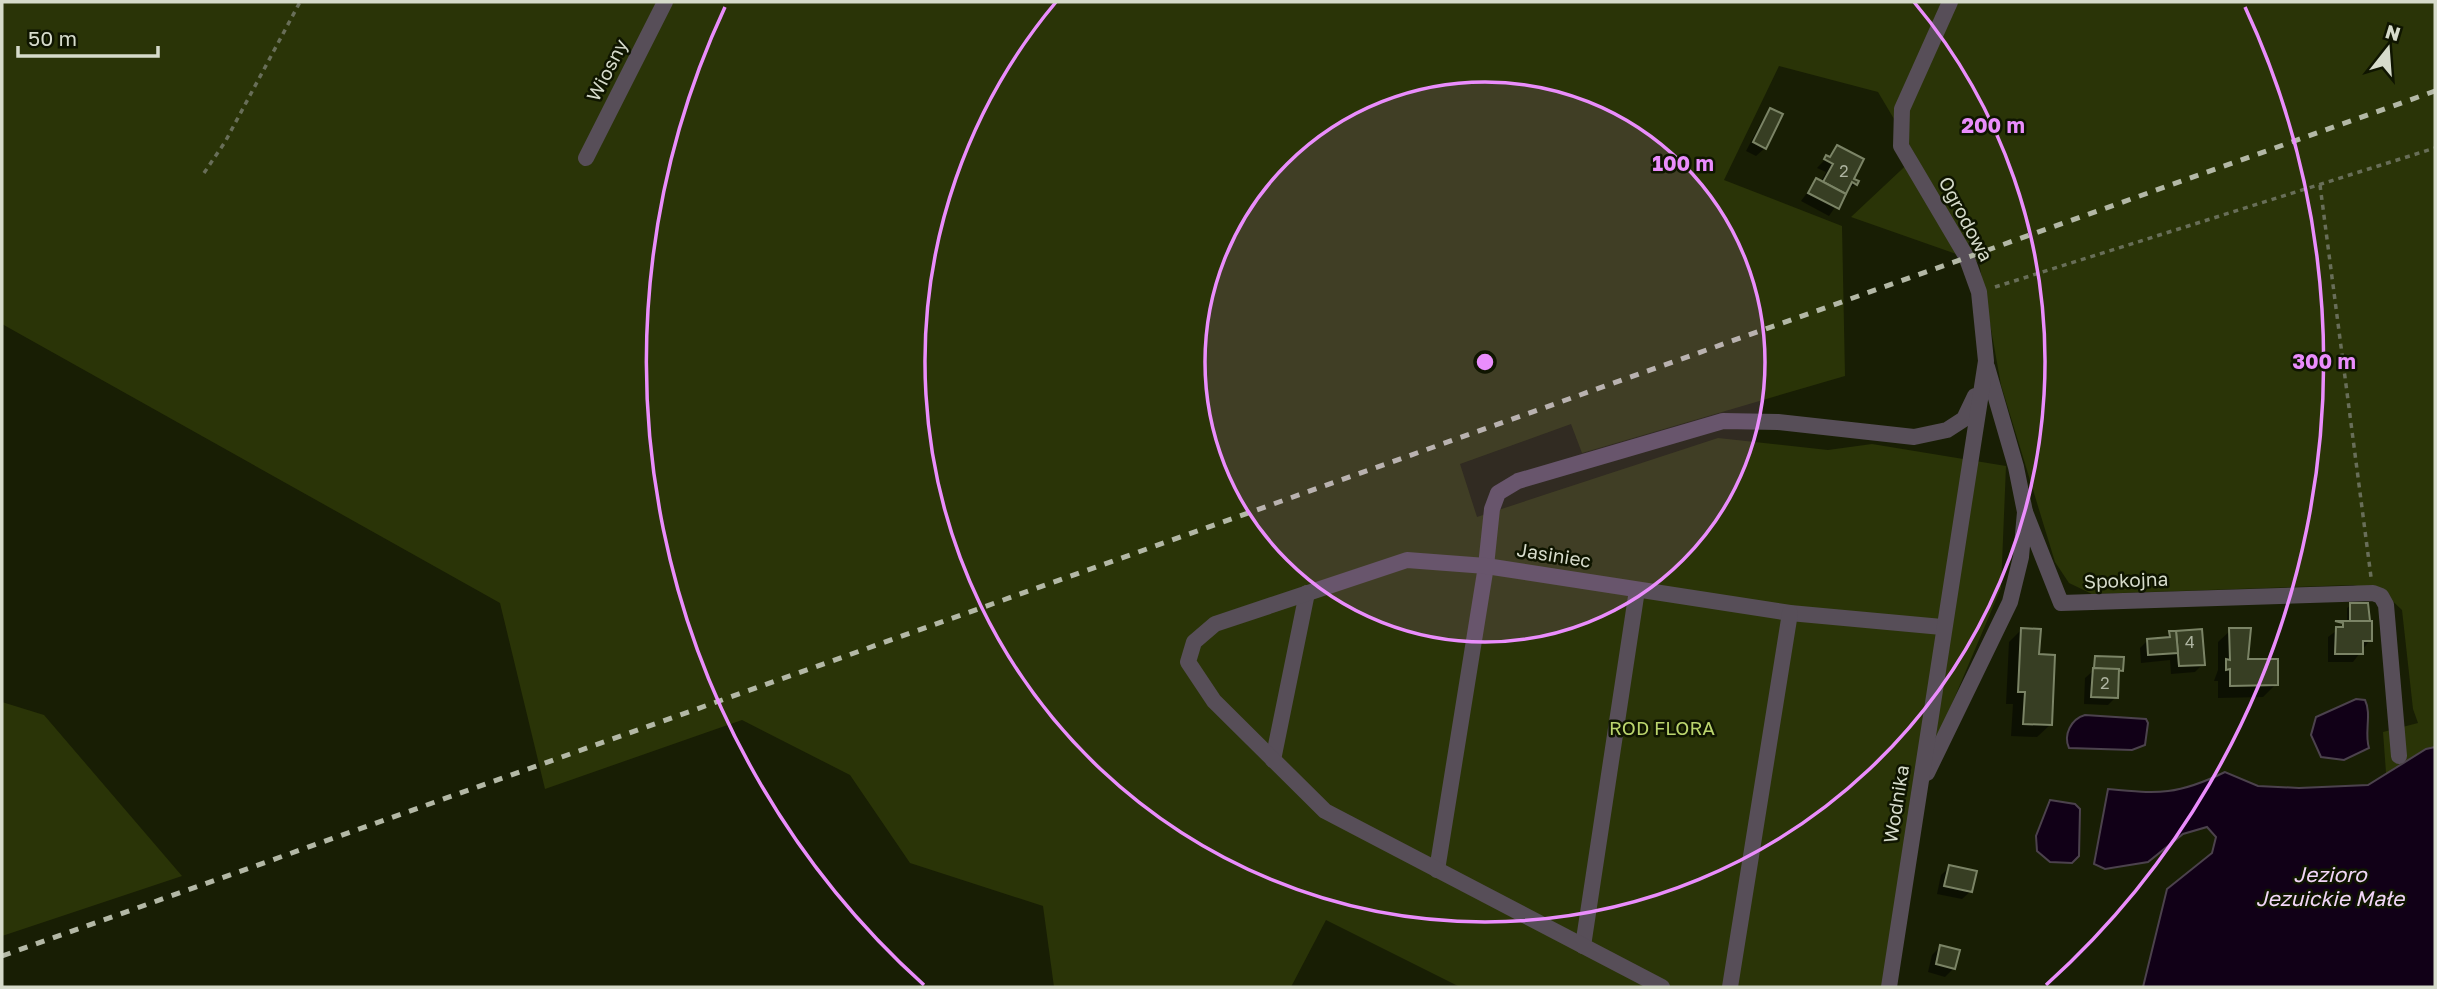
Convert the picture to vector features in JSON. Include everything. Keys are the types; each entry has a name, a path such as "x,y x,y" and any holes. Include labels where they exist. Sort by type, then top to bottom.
{"street":[{"name":"Wiosny","path":"586,158 665,2"},
{"name":"Ogrodowa","path":"1942,627 1986,361 1979,292 1950,224 1901,146 1902,109 1948,5"},
{"path":"1921,786 2010,602 2021,557 2025,512 2016,467 1986,361"},
{"path":"1437,870 1486,566 1492,509 1498,494 1518,481 1723,421 1778,422 1914,437 1947,430 1964,418 1986,361"},
{"name":"Spokojna","path":"2025,512 2061,603 2373,593"},
{"name":"Jasiniec","path":"1273,760 1214,701 1188,662 1194,642 1215,624 1406,560 1486,566 1790,613 1942,627"},
{"path":"1583,946 1637,590"},
{"path":"1307,593 1273,760 1325,811 1662,987"},
{"path":"2373,593 2381,596 2386,605 2399,756"},
{"path":"1730,987 1790,613"},
{"name":"Wodnika","path":"1889,987 1921,786 1942,627"}],"path":[{"path":"204,173 225,142 300,2"},
{"path":"1979,292 2435,148"},
{"path":"2320,186 2373,593"}],"green space":[{"name":"ROD FLORA","path":"2,2 2435,2 2435,760 2387,786 2383,732 2418,723 2413,709 2402,610 2382,591 2353,585 2092,594 2069,583 2055,562 2001,385 1979,262 1851,217 1916,156 1878,92 1779,66 1724,180 1842,226 1845,376 1582,453 1571,424 1460,464 1477,517 1718,438 1828,450 1872,444 2006,466 2001,588 1915,791 1883,987 1460,987 1326,920 1291,987 1054,987 1043,906 910,863 850,775 742,720 545,789 500,603 2,324"},
{"path":"2,702 44,715 182,876 2,936"}],"water":[{"path":"2356,699 2365,700 2367,705 2369,748 2344,760 2321,757 2311,735 2316,717"},
{"path":"2085,715 2146,719 2148,723 2145,745 2132,750 2069,748 2067,738 2070,728 2076,720"},
{"name":"Jezioro Jezuickie Małe","path":"2435,747 2435,987 2143,987 2167,889 2212,853 2216,837 2207,827 2183,834 2148,862 2105,869 2094,864 2108,789 2168,791 2209,780 2225,772 2258,786 2299,788 2368,785 2426,749"},
{"path":"2050,800 2075,804 2080,809 2079,856 2072,863 2050,862 2037,851 2036,836"}],"building":[{"path":"1770,108 1783,114 1766,149 1753,142"},
{"path":"1837,145 1864,159 1854,179 1859,181 1857,185 1852,182 1846,194 1823,182 1833,164 1824,159 1826,155 1830,157"},
{"path":"1816,178 1846,194 1839,209 1808,193"},
{"path":"2350,603 2368,603 2370,621 2350,621"},
{"path":"2335,621 2372,621 2372,641 2363,641 2363,654 2335,654 2336,627 2343,627 2343,623"},
{"path":"2021,628 2041,629 2039,654 2055,655 2052,725 2023,724 2025,692 2018,692"},
{"path":"2229,628 2251,628 2248,659 2278,659 2278,685 2230,686 2230,669 2226,670 2226,659 2230,660"},
{"path":"2202,629 2205,665 2179,666 2176,631"},
{"path":"2169,631 2176,631 2178,653 2148,655 2147,639 2170,637"},
{"path":"2095,656 2124,657 2123,671 2094,668"},
{"path":"2093,668 2119,669 2118,698 2091,697"},
{"path":"1949,865 1977,871 1972,892 1944,886"},
{"path":"1940,945 1960,950 1955,969 1936,964"}],"railway":[{"path":"2,956 2435,91"}]}
